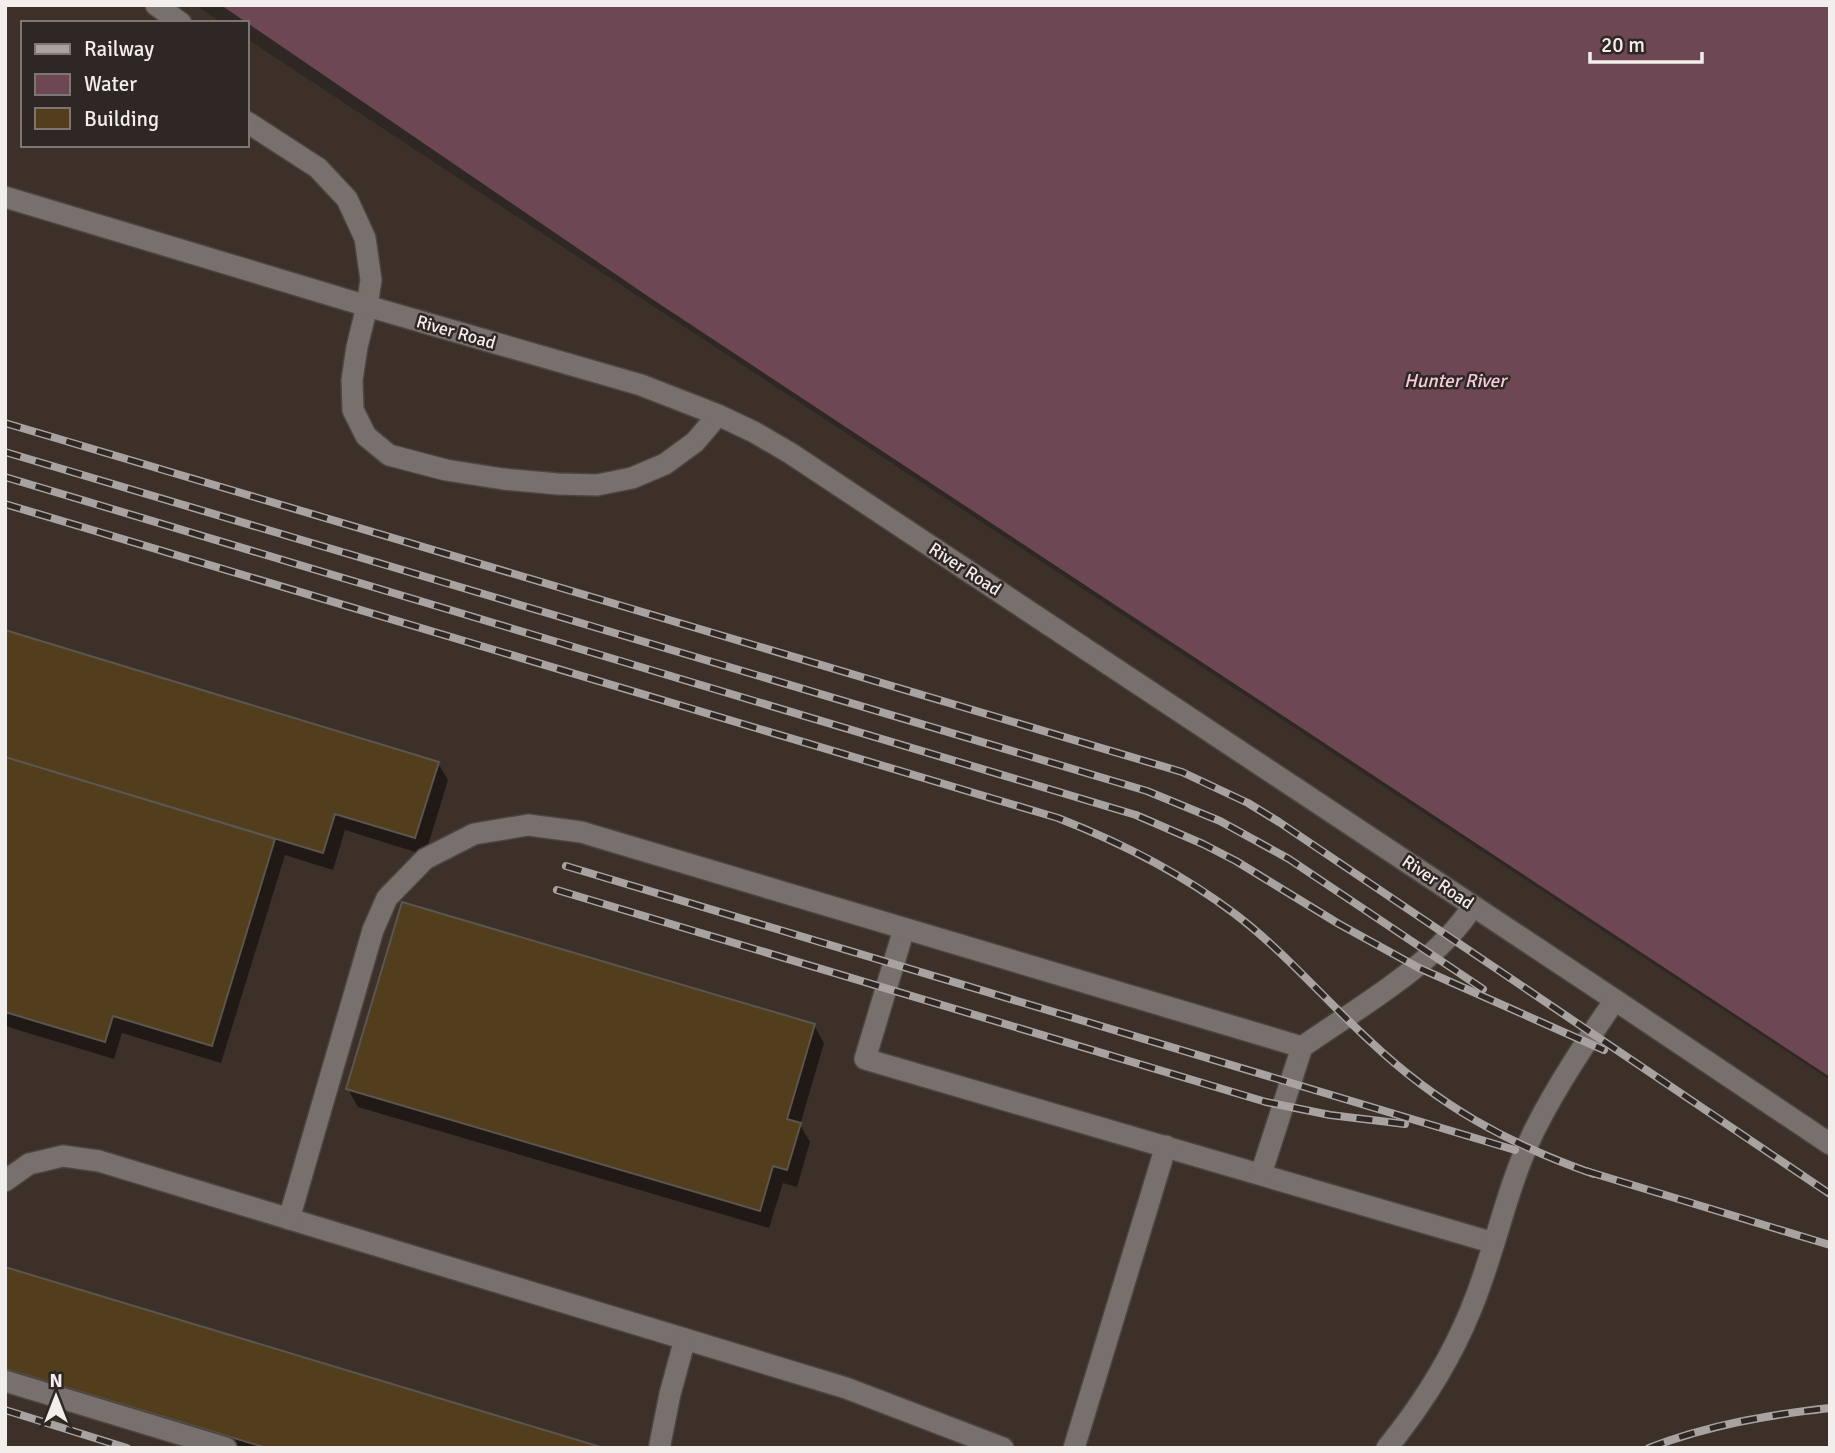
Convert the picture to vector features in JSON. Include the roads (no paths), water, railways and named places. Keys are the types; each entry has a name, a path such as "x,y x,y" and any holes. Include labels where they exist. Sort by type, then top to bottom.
{"lane":[{"path":"156,5 178,21"},
{"path":"248,123 318,168 347,199 365,238 372,280 352,380 353,410 366,436 389,455 446,470 503,479 597,485 632,478 665,464 695,442 718,415"},
{"name":"River Road","path":"5,197 641,386 718,415 754,432 790,453 1830,1144"},
{"path":"289,1219 373,930 387,898 425,859 474,834 527,825 581,832 1302,1047"},
{"path":"1261,1174 1302,1047 1404,976 1460,926 1473,906"},
{"path":"904,929 865,1059 1494,1243"},
{"path":"1387,1448 1420,1405 1446,1361 1468,1317 1483,1278 1511,1187 1534,1132 1575,1059 1615,1000"},
{"path":"1074,1448 1166,1146"},
{"path":"5,1181 29,1164 64,1156 99,1161 846,1388 1003,1448"},
{"path":"660,1448 670,1394 685,1339"},
{"path":"5,1381 226,1448"}],"water":[{"name":"Hunter River","path":"221,5 1830,5 1830,1077 649,297"}],"railway":[{"path":"5,423 1182,772 1248,803 1279,822 1830,1194"},
{"path":"5,452 1147,791 1220,821 1289,859 1483,989"},
{"path":"5,477 1136,815 1236,861 1339,924 1419,968 1604,1050"},
{"path":"5,504 1058,818 1082,828 1172,872 1235,914 1271,944 1396,1065 1448,1104 1532,1150 1594,1174"},
{"path":"566,866 1515,1150"},
{"path":"557,890 1266,1102 1330,1115 1405,1124"},
{"path":"1586,1171 1830,1245"},
{"path":"1649,1448 1738,1422 1830,1408"},
{"path":"5,1410 127,1448"}]}
